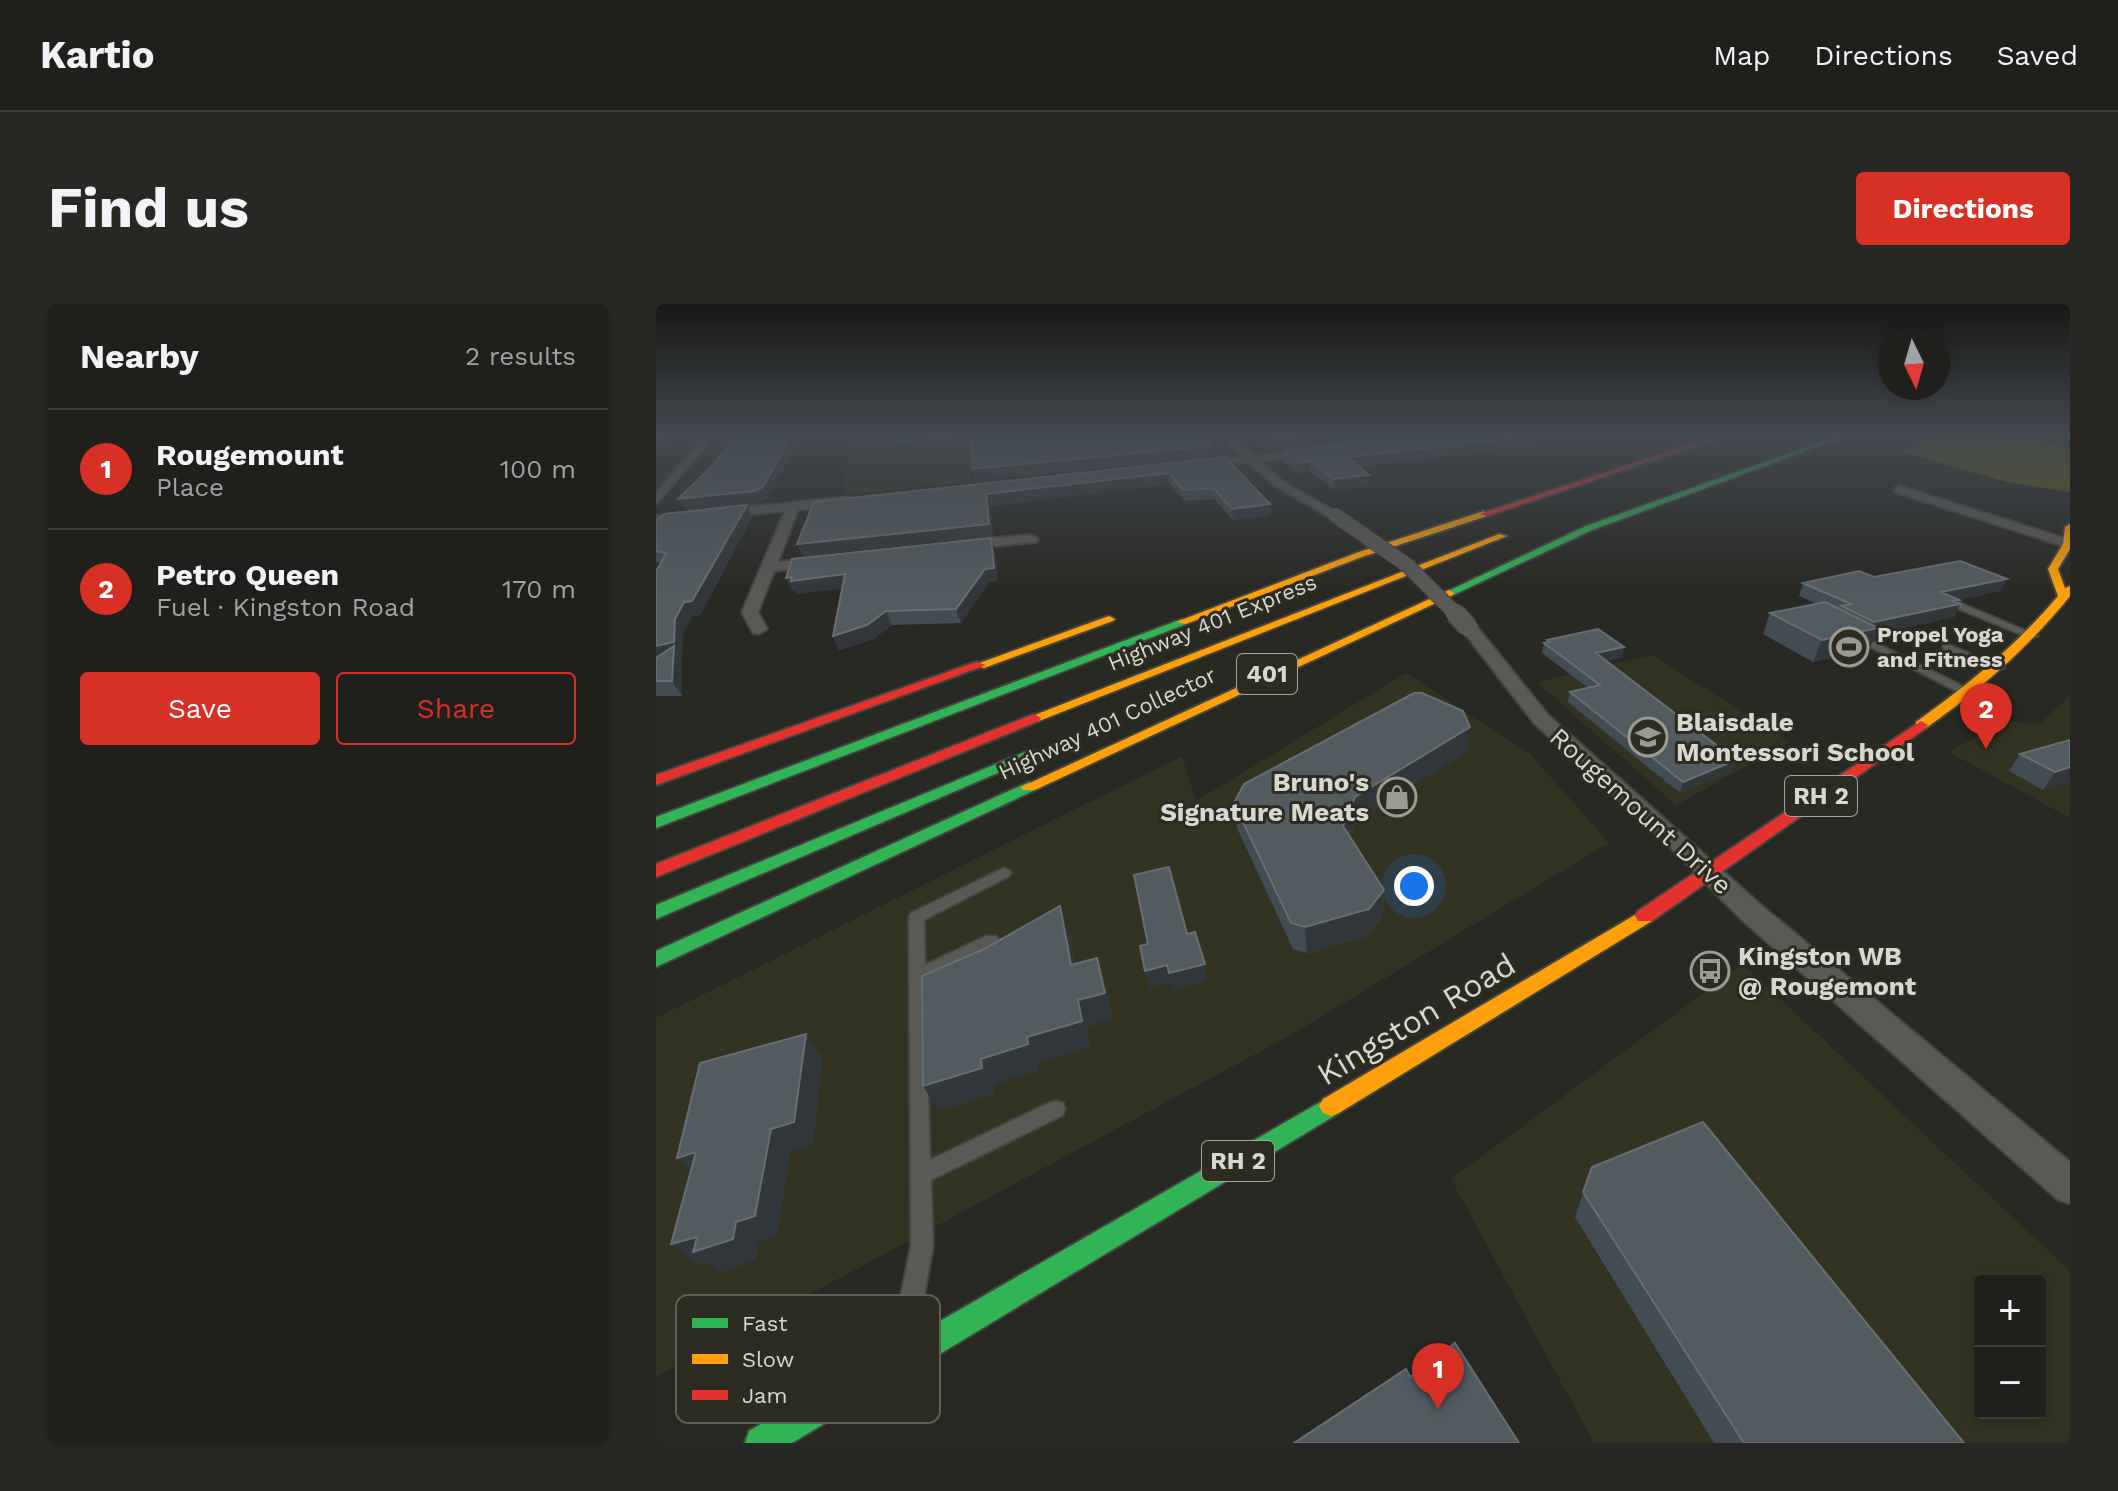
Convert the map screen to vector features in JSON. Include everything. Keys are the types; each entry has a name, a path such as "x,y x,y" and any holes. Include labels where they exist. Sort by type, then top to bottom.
{"main road":[{"path":"1489,492 1508,486"},
{"name":"Highway 401 Express","path":"656,823 1359,555 1569,486"},
{"name":"Highway 401 Collector","path":"656,960 1575,534 1706,486"},
{"path":"1340,538 1385,525"},
{"name":"Highway 401 Express","path":"656,871 1219,644 1518,529"},
{"name":"Kingston Road","path":"940,1339 1439,1043 1711,872 1968,693 2033,636 2068,592 2053,569 2069,535"},
{"path":"1273,646 1384,594 1462,552"},
{"path":"656,780 1132,611"},
{"path":"656,912 1046,747"},
{"name":"Kingston Road","path":"761,1443 796,1423"}],"street":[{"name":"Rougemount Drive","path":"1284,486 1370,535 1410,565 1468,627 1541,719 1751,912 2070,1186"},
{"path":"1899,490 2069,535"},
{"path":"656,520 861,499"},
{"path":"759,629 750,612 793,506"},
{"path":"950,546 1031,539"},
{"path":"768,567 842,559"}],"lane":[{"path":"1957,605 2033,636"},
{"path":"1846,631 1968,693"},
{"path":"1946,647 1999,668"},
{"path":"912,1295 922,1246 916,917 1004,873"},
{"path":"917,976 991,940"},
{"path":"921,1175 1056,1109"}],"shaded area":[{"path":"844,486 931,486 843,495"},
{"path":"2033,486 2070,486 2070,492"},
{"path":"1652,655 1790,742 1676,805 1537,682"},
{"path":"1406,673 1531,755 1609,843 1289,1036 808,1295 676,1295 676,1366 656,1377 656,1018 1182,756 1196,801"},
{"path":"2070,696 2070,818 1949,752 2007,720 2038,725"},
{"path":"1743,964 2070,1271 2070,1443 1594,1443 1451,1179"}],"building":[{"path":"691,486 763,486 755,491 678,499"},
{"path":"959,486 1054,486 986,494 989,524 797,544 814,502"},
{"path":"1180,486 1253,486 1270,504 1232,509 1213,488 1183,490"},
{"path":"747,505 692,601 684,602 675,619 674,642 656,646 656,571 666,553 656,551 656,522 664,514"},
{"path":"991,538 994,568 985,569 956,609 886,611 867,625 833,636 845,574 791,581 792,577 786,578 792,559"},
{"path":"1960,561 2007,579 1941,592 1959,600 1953,601 1960,604 1874,622 1841,606 1851,604 1803,583 1859,571 1874,577"},
{"path":"1825,602 1878,628 1822,640 1770,613"},
{"path":"1598,629 1624,647 1596,653 1736,760 1683,782 1570,692 1600,685 1544,643"},
{"path":"674,646 672,681 656,681 656,658"},
{"path":"1414,693 1422,693 1463,711 1470,727 1355,797 1343,826 1384,890 1369,909 1305,927 1291,923 1234,803 1244,784"},
{"path":"2070,740 2070,767 2055,772 2020,754"},
{"path":"1169,867 1187,934 1195,932 1205,964 1169,973 1167,965 1145,971 1140,946 1148,944 1134,875"},
{"path":"1060,906 1071,965 1097,958 1105,993 1078,1000 1082,1021 1027,1037 1028,1044 981,1059 982,1068 923,1086 922,976 984,949"},
{"path":"806,1034 794,1122 771,1129 755,1216 736,1222 733,1239 693,1252 697,1237 671,1244 696,1152 677,1158 700,1063"},
{"path":"1703,1122 1964,1443 1744,1443 1583,1192 1592,1167"},
{"path":"1455,1343 1519,1443 1294,1443 1406,1369 1410,1377"}],"traffic: fast":[{"path":"1449,593 1589,528 1704,486"},
{"path":"656,823 1182,622"},
{"path":"656,912 1030,754"},
{"path":"656,960 1029,787"},
{"path":"940,1337 1331,1106"},
{"path":"761,1443 795,1423"}],"traffic: slow":[{"path":"1182,622 1359,555 1484,514"},
{"path":"2063,595 2053,569 2068,544 2070,527"},
{"path":"1034,718 1502,536"},
{"path":"1921,725 2001,663 2037,628 2070,589"},
{"path":"1029,787 1449,593"},
{"path":"980,665 1109,619"},
{"path":"1331,1106 1645,916"}],"traffic: jam":[{"path":"1484,514 1569,486"},
{"path":"656,780 980,665"},
{"path":"656,871 1034,718"},
{"path":"1645,916 1921,725"}],"place":[{"name":"Propel Yoga and Fitness","path":"1849,647"},
{"name":"Blaisdale Montessori School","path":"1648,737"},
{"name":"Petro Queen","path":"1986,749"},
{"name":"Bruno's Signature Meats","path":"1397,797"},
{"name":"Kingston WB @ Rougemont","path":"1710,971"},
{"name":"Rougemount","path":"1438,1409"}]}
